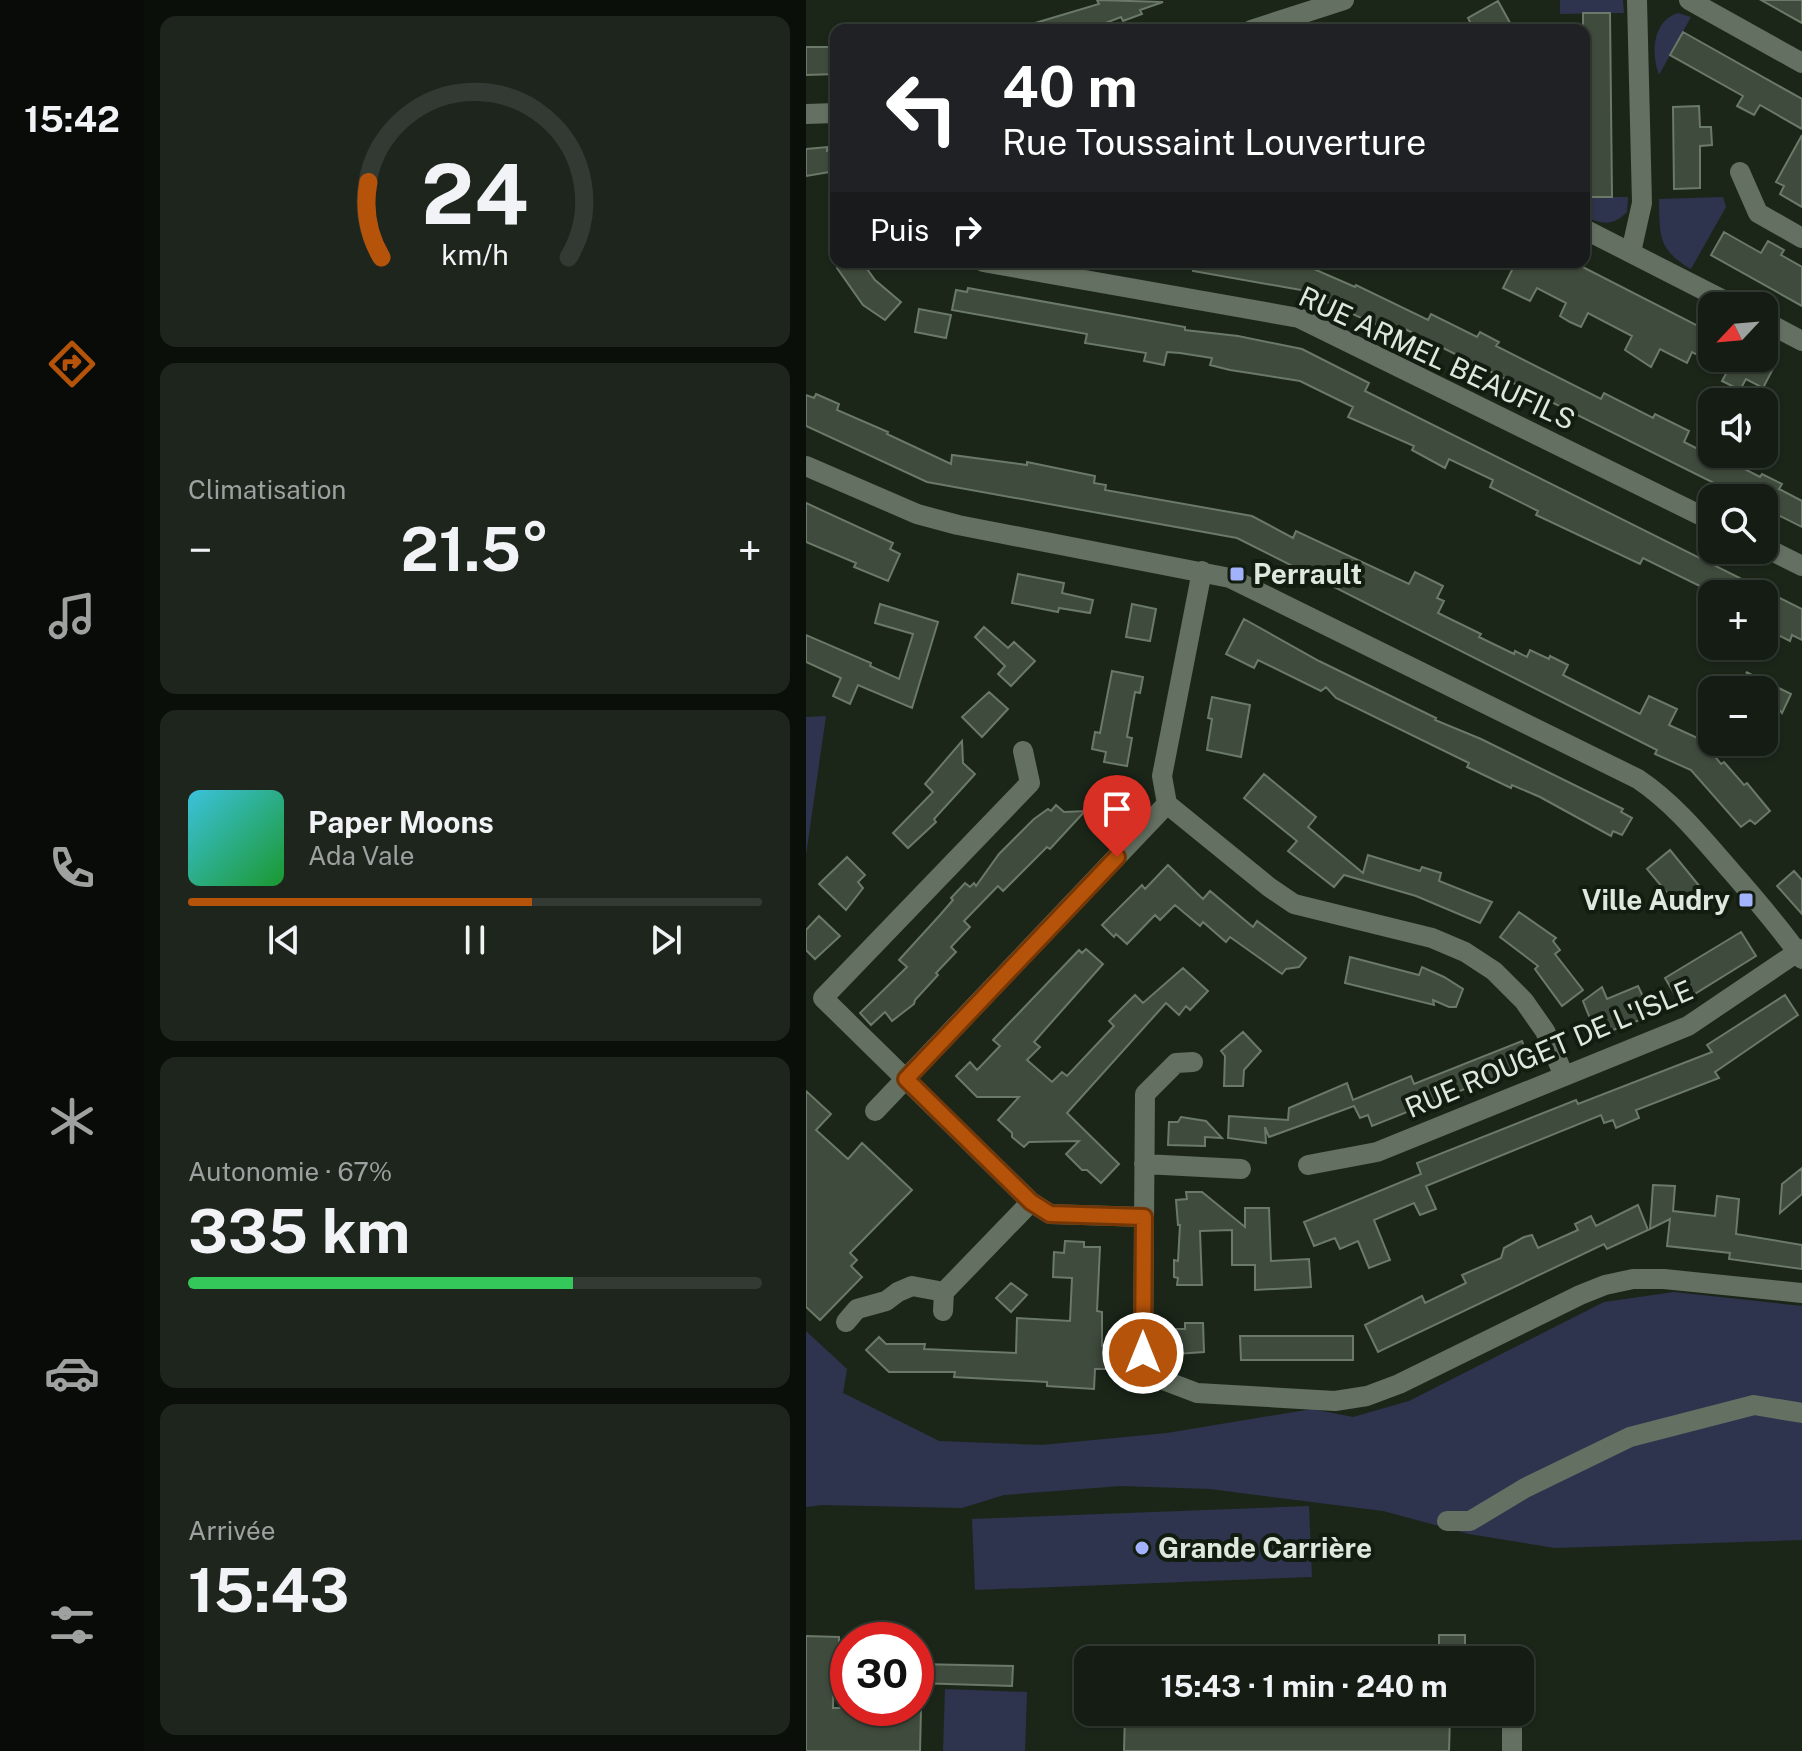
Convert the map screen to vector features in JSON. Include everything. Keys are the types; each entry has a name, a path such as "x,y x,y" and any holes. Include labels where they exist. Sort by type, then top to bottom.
{"street":[{"path":"1270,24 1344,0"},
{"path":"1631,252 1642,203 1637,0"},
{"path":"1689,0 1802,63"},
{"path":"806,114 830,113"},
{"path":"1740,172 1758,213 1802,238"},
{"path":"1590,232 1708,292"},
{"name":"RUE ARMEL BEAUFILS","path":"1017,268 1299,318 1698,514"},
{"path":"1778,328 1802,341"},
{"path":"806,466 917,514 958,525 1202,571 1244,584 1638,779 1661,795 1686,819 1801,953"},
{"path":"1778,554 1802,566"},
{"path":"1202,571 1162,776 1167,804 1294,904 1432,938 1465,952 1494,971 1524,1001 1545,1031 1564,1076"},
{"path":"1023,751 1030,783 823,998 1031,1202 1050,1214 1144,1217"},
{"path":"875,1111 1167,804"},
{"name":"RUE ROUGET DE L'ISLE","path":"1308,1165 1377,1152 1688,1026 1801,953"},
{"path":"1193,1062 1176,1063 1145,1094 1143,1353 1148,1369 1163,1380 1197,1393 1335,1401 1367,1396 1399,1384 1580,1295 1633,1279 1664,1279 1802,1293"},
{"path":"1144,1164 1241,1169"},
{"path":"846,1322 857,1309 886,1301 912,1286 943,1302 1031,1202"},
{"path":"1447,1521 1470,1521 1525,1488 1630,1437 1754,1405 1802,1413"},
{"path":"1512,1726 1512,1751"}],"shaded area":[{"path":"1560,0 1623,0 1624,13 1560,14"},
{"path":"1678,13 1691,17 1659,75 1655,58 1658,31 1669,17"},
{"path":"1590,197 1628,197 1627,212 1622,217 1606,223 1590,218"},
{"path":"1723,197 1726,207 1691,269 1666,248 1661,232 1659,199"},
{"path":"826,716 806,855 806,717"},
{"path":"1674,1292 1802,1306 1802,1540 1555,1548 1469,1534 1383,1511 1210,1489 1121,1486 1004,1495 962,1508 806,1507 806,1331 847,1369 843,1393 939,1441 1042,1445 1167,1433 1312,1409 1353,1417 1409,1401 1604,1302"},
{"name":"Grande Carrière","path":"1309,1506 1312,1577 975,1590 972,1519"},
{"path":"945,1689 1027,1692 1025,1751 943,1751"}],"building":[{"path":"1097,0 1163,2 1140,10 1142,14 1123,21 1121,17 1103,24 1032,24 1099,4"},
{"path":"1761,0 1802,0 1802,23"},
{"path":"1498,1 1511,24 1471,24 1468,18"},
{"path":"1583,13 1610,13 1612,197 1590,197 1590,24 1583,24"},
{"path":"1683,32 1802,99 1802,129 1760,105 1754,115 1737,106 1743,96 1670,55"},
{"path":"806,47 830,47 830,74 806,75"},
{"path":"1699,106 1700,127 1711,127 1712,145 1700,146 1700,188 1674,189 1673,107"},
{"path":"1802,135 1802,207 1780,194 1784,186 1776,182"},
{"path":"827,147 830,151 830,172 806,176 806,149"},
{"path":"1724,232 1761,253 1768,241 1784,250 1781,255 1802,267 1802,306 1778,292 1711,255"},
{"path":"837,268 866,268 875,280 901,302 885,320 863,305"},
{"path":"1193,268 1312,268 1356,285 1428,320 1431,314 1477,337 1480,332 1499,342 1496,346 1601,399 1604,393 1653,418 1655,414 1689,431 1684,442 1698,449 1698,468 1742,468 1782,484 1779,489 1802,501 1802,527 1778,515 1778,484 1716,484 1403,328 1400,336 1301,290 1193,271"},
{"path":"1513,268 1585,268 1698,326 1698,355 1692,352 1687,363 1660,349 1651,367 1625,350 1632,336 1588,313 1581,327 1570,322 1560,316 1566,303 1537,288 1530,301 1503,288"},
{"path":"968,288 1302,349 1369,383 1365,391 1698,557 1698,564 1712,564 1744,580 1698,580 1698,585 1643,558 1640,564 1536,515 1538,511 1490,487 1493,480 1449,459 1445,468 1412,450 1414,446 1348,417 1353,407 1300,381 1230,370 1210,365 1212,358 1180,353 1167,352 1164,365 1144,361 1146,353 1085,343 1087,334 952,310 956,290 967,292"},
{"path":"919,309 951,315 946,338 915,332"},
{"path":"1727,372 1771,372 1763,388 1746,379 1741,388 1722,381"},
{"path":"816,394 839,404 837,410 951,464 952,455 1027,465 1027,462 1095,476 1094,483 1106,485 1105,490 1252,516 1293,538 1296,531 1409,584 1415,572 1443,586 1437,598 1444,601 1438,613 1481,634 1479,637 1514,654 1515,651 1527,657 1530,650 1549,659 1550,656 1568,665 1563,675 1640,714 1649,696 1677,709 1669,725 1698,738 1698,756 1715,756 1721,764 1724,762 1770,811 1755,824 1750,820 1741,827 1691,770 1655,754 1657,750 1237,538 927,482 806,426 806,395 814,398"},
{"path":"806,503 893,543 890,549 900,554 888,581 854,567 856,563 806,542"},
{"path":"1018,574 1064,583 1062,593 1093,600 1090,613 1059,608 1058,612 1012,603"},
{"path":"1778,597 1802,609 1802,640 1792,635 1790,641 1778,635"},
{"path":"880,604 938,622 912,708 858,685 850,704 833,696 841,678 806,662 806,635 871,663 870,666 899,679 913,634 875,623"},
{"path":"1132,604 1156,609 1150,641 1126,637"},
{"path":"1244,619 1435,720 1481,739 1623,809 1621,812 1632,818 1622,835 1613,831 1611,836 1540,797 1512,785 1511,788 1467,767 1469,763 1336,698 1326,687 1321,691 1258,660 1254,668 1226,654"},
{"path":"984,627 1008,648 1014,642 1035,661 1011,686 998,674 1005,666 975,637"},
{"path":"1112,671 1143,677 1140,693 1135,692 1127,737 1132,738 1127,766 1104,762 1106,752 1092,749 1095,732 1100,733"},
{"path":"1778,688 1791,694 1782,713 1778,708"},
{"path":"989,692 1008,709 982,737 962,717"},
{"path":"1212,697 1250,705 1241,757 1207,750"},
{"path":"962,741 963,763 975,774 934,819 936,822 908,848 893,833 933,792 925,784"},
{"path":"1264,774 1316,817 1308,827 1363,873 1368,855 1420,871 1422,867 1441,873 1439,881 1492,902 1480,923 1416,896 1344,875 1334,887 1288,851 1297,841 1244,798"},
{"path":"1056,805 1064,812 1085,811 1050,849 1047,847 1003,891 998,886 964,921 970,927 951,947 956,952 914,1004 892,1021 885,1012 871,1025 860,1013 907,967 899,960 953,900 951,898 965,883 970,887 974,883 976,886 999,854 1034,819"},
{"path":"1670,850 1705,893 1683,912 1647,869"},
{"path":"847,857 865,875 858,882 863,888 846,910 819,884"},
{"path":"1168,865 1203,899 1210,891 1253,927 1257,921 1306,958 1299,967 1286,969 1282,974 1230,937 1226,942 1203,922 1200,926 1175,905 1160,920 1155,915 1127,944 1116,934 1114,937 1102,925 1142,885 1145,889"},
{"path":"1794,871 1802,880 1802,914 1777,886"},
{"path":"1519,912 1556,938 1553,941 1560,950 1555,954 1583,990 1562,1006 1535,969 1538,966 1500,937"},
{"path":"819,916 840,936 815,959 806,950 806,930"},
{"path":"1741,932 1756,956 1680,1003 1665,978"},
{"path":"1086,949 1103,964 1034,1042 1040,1047 1027,1060 1052,1082 1062,1072 1067,1076 1114,1026 1109,1021 1135,995 1143,1003 1183,968 1208,991 1190,1010 1186,1006 1179,1015 1166,1003 1067,1113 1119,1164 1101,1183 1066,1154 1079,1141 1029,1142 1024,1147 998,1120 1019,1097 977,1097 956,1076 970,1062 977,1070 1000,1046 993,1040 1079,950 1082,953"},
{"path":"1350,957 1419,975 1422,967 1463,989 1456,1007 1449,1007 1433,1000 1434,1005 1345,983"},
{"path":"1638,986 1646,1003 1635,1008 1640,1020 1597,1036 1583,1001 1602,987 1607,999"},
{"path":"1785,995 1798,1015 1715,1072 1719,1078 1636,1110 1639,1118 1616,1128 1613,1120 1604,1123 1601,1115 1426,1186 1436,1209 1420,1215 1414,1203 1374,1220 1390,1260 1369,1268 1358,1241 1340,1249 1335,1238 1314,1246 1304,1222 1421,1174 1417,1163 1576,1100 1578,1104 1712,1052 1707,1045"},
{"path":"1243,1032 1261,1051 1244,1070 1243,1086 1224,1086 1225,1056 1221,1051"},
{"path":"1522,1041 1530,1063 1372,1126 1368,1115 1360,1118 1354,1106 1269,1137 1265,1127 1266,1143 1228,1138 1229,1116 1288,1120 1289,1108 1347,1083 1353,1100 1411,1076 1414,1084"},
{"path":"806,1091 831,1114 816,1130 848,1159 862,1143 912,1190 850,1253 857,1260 851,1266 862,1277 820,1320 806,1307"},
{"path":"1181,1117 1206,1121 1222,1138 1205,1137 1205,1146 1168,1145 1169,1122 1178,1122"},
{"path":"1802,1168 1802,1194 1780,1213 1782,1184"},
{"path":"1653,1185 1675,1186 1673,1211 1715,1216 1717,1196 1739,1199 1736,1234 1802,1245 1802,1269 1729,1259 1730,1253 1667,1246 1670,1219 1650,1229"},
{"path":"1186,1192 1202,1192 1245,1227 1245,1208 1269,1208 1271,1261 1309,1259 1311,1287 1255,1290 1255,1265 1232,1265 1232,1230 1200,1231 1202,1285 1177,1285 1174,1260 1178,1261 1180,1225 1176,1200 1187,1199"},
{"path":"1638,1205 1648,1230 1607,1249 1604,1244 1378,1352 1365,1325 1422,1296 1425,1303 1466,1283 1462,1275 1501,1258 1504,1248 1524,1237 1532,1235 1538,1248 1578,1230 1575,1224 1591,1216 1596,1226"},
{"path":"1065,1241 1084,1242 1084,1247 1100,1247 1097,1311 1102,1312 1102,1346 1108,1346 1107,1369 1095,1369 1094,1389 1047,1386 1047,1382 954,1377 955,1372 889,1372 866,1350 879,1337 886,1344 925,1344 924,1349 1016,1353 1017,1318 1070,1321 1072,1278 1053,1277 1054,1252 1064,1253"},
{"path":"1011,1283 1027,1295 1011,1312 996,1298"},
{"path":"1185,1323 1203,1323 1204,1352 1176,1354 1171,1348 1171,1329 1185,1329"},
{"path":"1240,1336 1353,1336 1353,1360 1241,1360"},
{"path":"1439,1635 1465,1635 1465,1646 1439,1646"},
{"path":"806,1636 830,1637 830,1726 921,1726 920,1751 806,1751"},
{"path":"934,1664 1013,1666 1012,1686 934,1684"},
{"path":"1125,1726 1450,1726 1449,1751 1124,1751"}],"place":[{"name":"Perrault","path":"1237,574"},
{"name":"Ville Audry","path":"1746,900"},
{"name":"Grande Carrière","path":"1142,1548"}],"route":[{"path":"1117,857 906,1079 1031,1202 1050,1214 1144,1217 1143,1353"}]}
